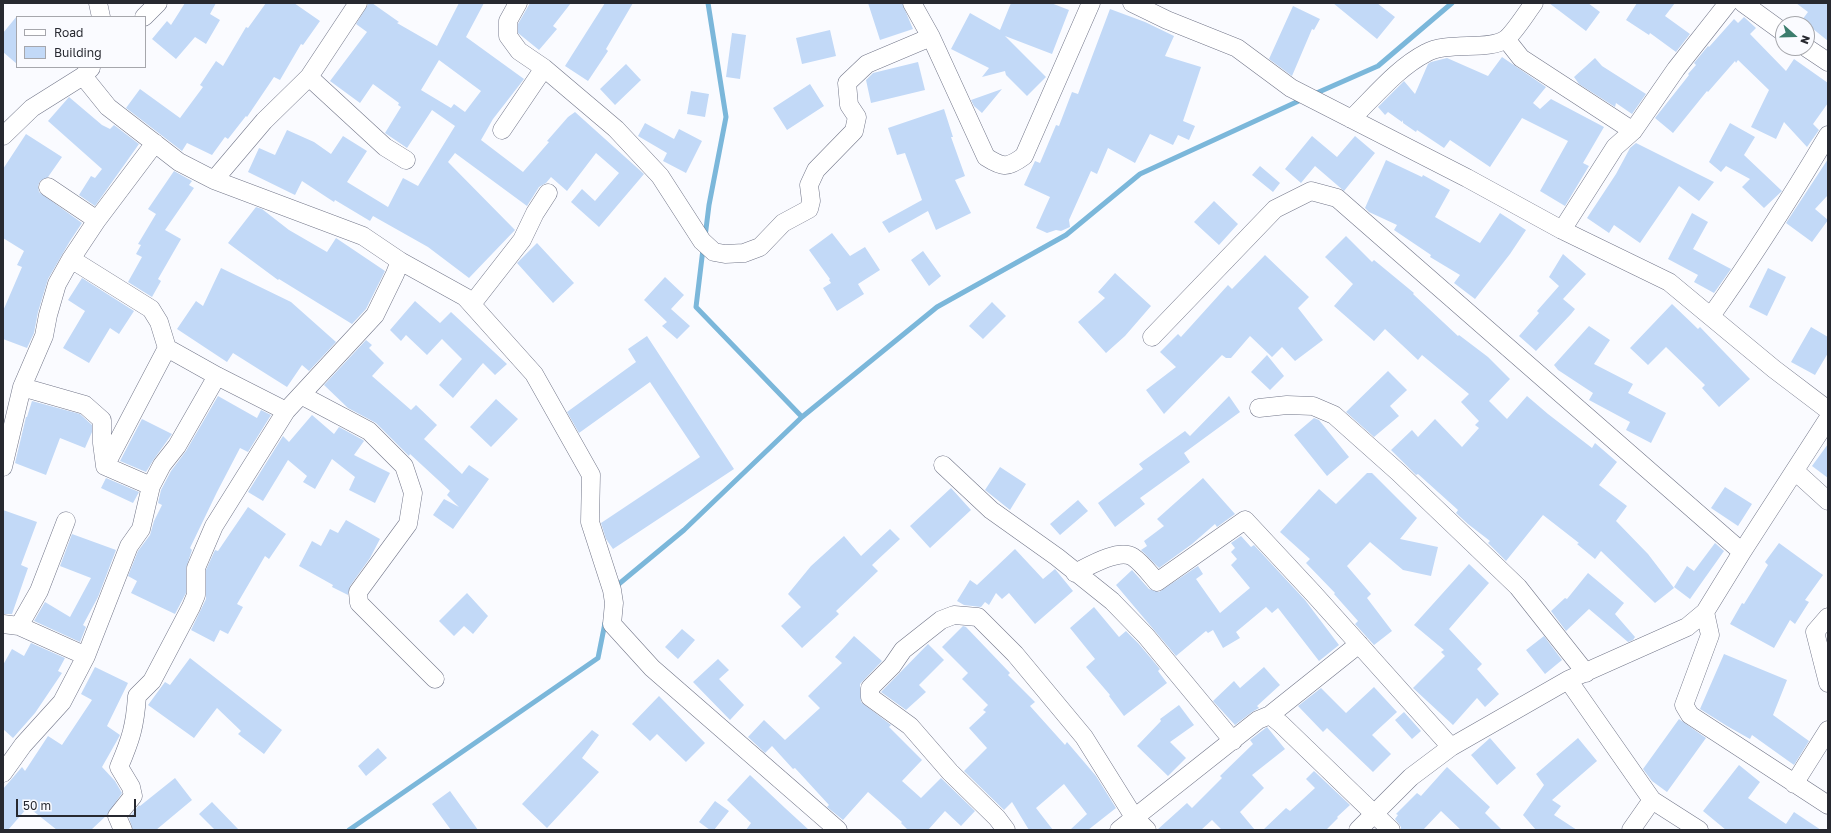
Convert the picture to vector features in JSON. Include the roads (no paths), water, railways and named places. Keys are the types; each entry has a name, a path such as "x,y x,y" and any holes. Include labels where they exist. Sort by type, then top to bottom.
{"street":[{"path":"98,3 101,16"},
{"path":"145,16 158,3"},
{"path":"214,180 264,121 309,77 358,3"},
{"path":"518,3 508,21 508,36 519,51 544,68 616,129 655,171 702,241 714,252 724,254 744,253 760,247 783,223 809,209 811,201 809,185 816,170 854,131 857,117 849,105 847,83 867,64 931,37"},
{"path":"912,3 931,37 986,157 998,165 1012,165 1024,156 1091,3"},
{"path":"1132,3 1167,20 1237,48 1291,88 1467,178 1562,230 1669,282 1828,410"},
{"path":"1351,119 1401,70 1426,52 1455,45 1491,44 1506,39 1534,3"},
{"path":"1562,230 1615,147 1633,131 1676,69 1728,3"},
{"path":"1743,3 1775,26"},
{"path":"1506,39 1521,58 1633,131"},
{"path":"1815,53 1828,62"},
{"path":"502,130 544,68"},
{"path":"3,136 32,108 87,71 108,106 179,162 214,180 363,236 400,261 465,297 534,374 591,475 590,522 612,590 617,630 652,668 838,830"},
{"path":"309,77 385,148 406,160"},
{"path":"1711,316 1748,264 1828,135"},
{"path":"3,467 22,387 44,336 48,315 57,284 71,259 97,220 155,143"},
{"path":"48,187 97,220"},
{"path":"1152,337 1275,209 1311,191 1337,198 1742,552"},
{"path":"472,304 522,240 535,213 548,193"},
{"path":"71,259 151,309 159,322 167,348 217,376 286,411"},
{"path":"123,830 117,816 133,796 131,787 119,767 129,745 135,723 137,696 152,681 191,607 196,595 196,568 214,526 286,411 375,315 400,261"},
{"path":"105,466 167,348"},
{"path":"3,773 24,745 62,702 86,656 129,546 142,529 151,486 162,465 177,446 217,376"},
{"path":"22,387 85,405 102,420 102,443 105,466"},
{"path":"301,395 370,431 404,466 413,493 408,524 358,592 359,603 435,678"},
{"path":"1259,408 1286,405 1313,406 1334,415 1398,472 1518,587 1586,673"},
{"path":"1358,830 1411,777 1451,747 1568,680 1687,627 1704,612 1828,419"},
{"path":"943,465 991,510 1058,557 1112,601 1146,636 1233,741"},
{"path":"105,466 151,486"},
{"path":"1795,471 1828,501"},
{"path":"1075,572 1114,555 1122,554 1133,557 1157,582 1245,520 1451,747"},
{"path":"66,521 39,591 11,625 86,656"},
{"path":"1704,612 1710,635 1684,705 1690,715 1794,784 1828,804"},
{"path":"1006,830 997,818 950,772 910,726 870,697 870,688 892,666 903,650 941,620 954,615 978,617 1015,654 1084,737 1134,817 1147,830"},
{"path":"1828,617 1815,632 1828,684"},
{"path":"1119,830 1258,720 1270,715 1359,644"},
{"path":"1568,680 1652,800 1699,830"},
{"path":"1270,715 1391,830"},
{"path":"1794,784 1828,730"},
{"path":"1631,830 1652,800"}],"waterway":[{"path":"705,237 709,205 726,117 708,3"},
{"path":"1312,95 1378,66 1452,3"},
{"path":"614,588 684,530 802,417 937,307 1066,235 1140,174 1303,99"},
{"path":"703,249 696,307 802,417"},
{"path":"349,830 598,658 605,623"}]}
